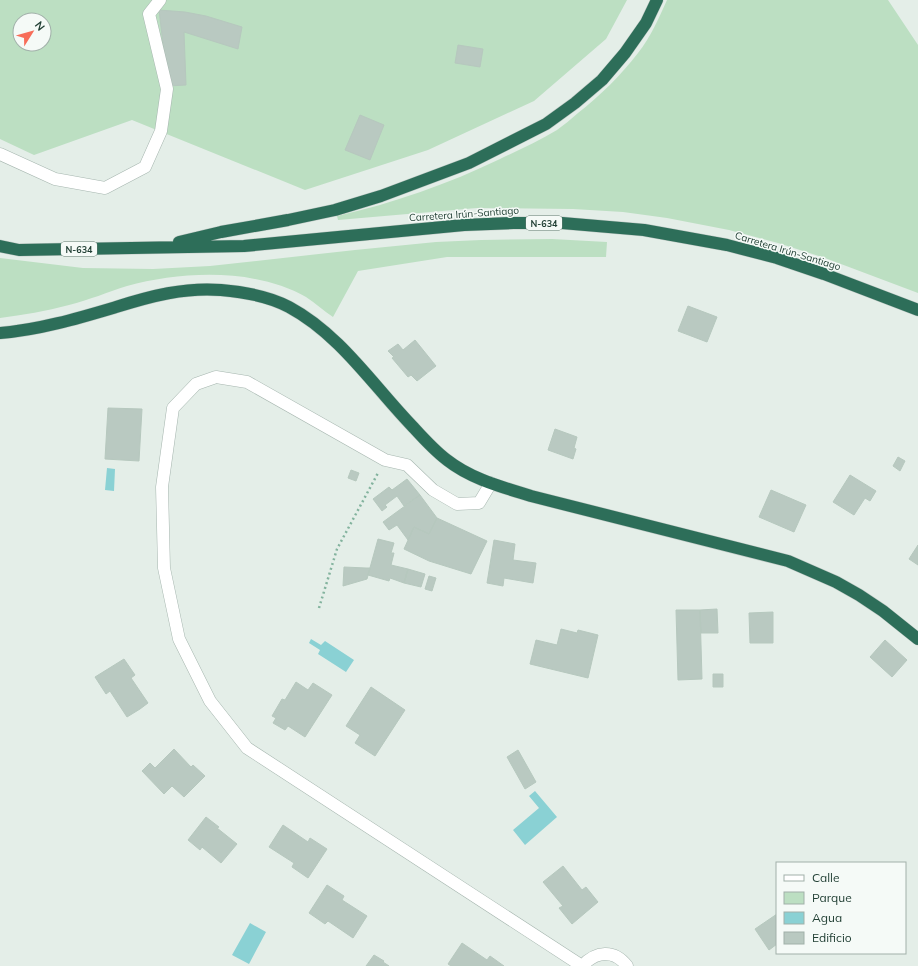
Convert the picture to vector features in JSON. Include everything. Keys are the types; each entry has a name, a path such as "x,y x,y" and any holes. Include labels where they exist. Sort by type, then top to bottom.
{"highway":[{"path":"159,247 221,232 335,210 381,196 469,162 539,128 575,103 602,80 625,53 646,23 657,0"},
{"name":"Carretera Irún-Santiago","path":"0,246 19,250 244,246 464,225 513,222 562,223 604,226 685,237 727,245 777,258 824,274 918,310"},
{"path":"0,333 31,329 152,296 194,289 221,290 249,294 269,299 288,307 309,319 326,332 402,416 447,461 469,474 491,484 572,507 788,561 830,579 859,595 882,611 918,640"}],"street":[{"path":"0,154 55,179 105,188 145,166 161,131 167,89 149,14 160,0"},
{"path":"491,484 479,503 457,504 433,490 407,465 385,460 247,382 216,377 196,384 173,408 162,487 164,568 179,639 210,701 247,748 582,966 590,958 604,954 613,955 623,961 627,966"}],"path":[{"path":"319,608 337,549 385,460"}],"green space":[{"path":"0,0 627,0 606,39 534,101 428,150 305,190 132,120 34,155 0,139"},
{"path":"667,0 888,0 918,45 918,293 825,258 778,243 729,230 667,218 623,212 573,209 477,208 338,220 337,216 400,199 461,177 522,149 557,130 602,92 631,61 650,34"},
{"path":"552,239 607,242 606,257 447,257 358,271 333,317 306,297 286,288 264,281 218,275 194,275 148,281 60,307 34,313 0,318 0,258 83,268 153,269 210,266 436,242"}],"water":[{"path":"107,468 115,469 114,491 105,490"},
{"path":"311,639 321,645 325,641 354,660 346,672 318,654 320,650 309,643"},
{"path":"535,791 557,817 525,845 513,830 539,808 529,796"},
{"path":"250,923 266,932 249,964 232,955"}],"building":[{"path":"159,10 185,12 206,16 242,27 238,49 184,32 186,85 168,86"},
{"path":"458,45 483,49 480,67 455,63"},
{"path":"360,115 384,125 370,160 345,150"},
{"path":"688,306 717,317 707,342 678,331"},
{"path":"415,340 436,366 417,381 411,375 408,377 388,351 398,344 403,350"},
{"path":"108,408 142,409 139,461 105,459"},
{"path":"555,429 577,437 573,459 548,450"},
{"path":"898,457 905,461 900,471 893,466"},
{"path":"351,470 359,473 356,481 348,478"},
{"path":"850,475 876,491 870,501 865,498 854,515 833,502"},
{"path":"407,479 420,495 404,506 397,496 385,505 387,507 382,511 373,499 389,487 392,490"},
{"path":"771,490 806,505 794,532 759,517"},
{"path":"420,495 437,518 429,534 414,527 408,540 397,525 389,530 383,522"},
{"path":"437,518 487,541 471,574 429,561 404,549 414,527 429,534"},
{"path":"378,539 394,543 391,553 394,553 391,565 408,569 404,583 390,578 389,581 368,575"},
{"path":"494,540 515,544 513,560 536,563 533,583 504,578 503,586 487,583"},
{"path":"918,545 918,565 909,559"},
{"path":"344,567 370,568 367,579 343,586"},
{"path":"408,569 425,574 421,587 404,583"},
{"path":"429,576 436,578 432,591 425,589"},
{"path":"717,609 718,633 701,633 700,610"},
{"path":"676,610 700,610 702,679 678,680"},
{"path":"773,612 773,643 750,643 749,613"},
{"path":"561,629 577,633 578,630 598,635 588,678 530,664 536,640 557,645"},
{"path":"885,640 907,660 892,677 870,657"},
{"path":"124,659 135,675 131,678 148,703 127,717 110,691 106,694 95,677"},
{"path":"713,674 723,674 723,687 713,687"},
{"path":"296,682 308,690 313,683 332,695 305,737 288,726 285,730 273,723 276,718 272,716 282,699 285,700"},
{"path":"371,687 405,710 375,756 355,743 360,735 346,726"},
{"path":"174,749 191,767 193,765 205,776 184,797 172,786 164,794 142,771 150,763 155,768"},
{"path":"518,750 536,782 525,789 507,757"},
{"path":"206,817 237,844 221,863 202,847 200,850 188,840"},
{"path":"283,825 308,842 310,838 327,849 308,878 292,867 294,863 269,847"},
{"path":"563,866 582,890 586,887 598,902 572,924 559,908 563,906 543,882"},
{"path":"327,885 344,896 342,900 367,916 353,938 328,921 325,924 309,913"},
{"path":"776,915 776,945 769,950 755,929"},
{"path":"462,943 487,960 490,956 504,966 451,966 448,964"},
{"path":"374,955 384,961 383,962 389,966 366,966"}]}
